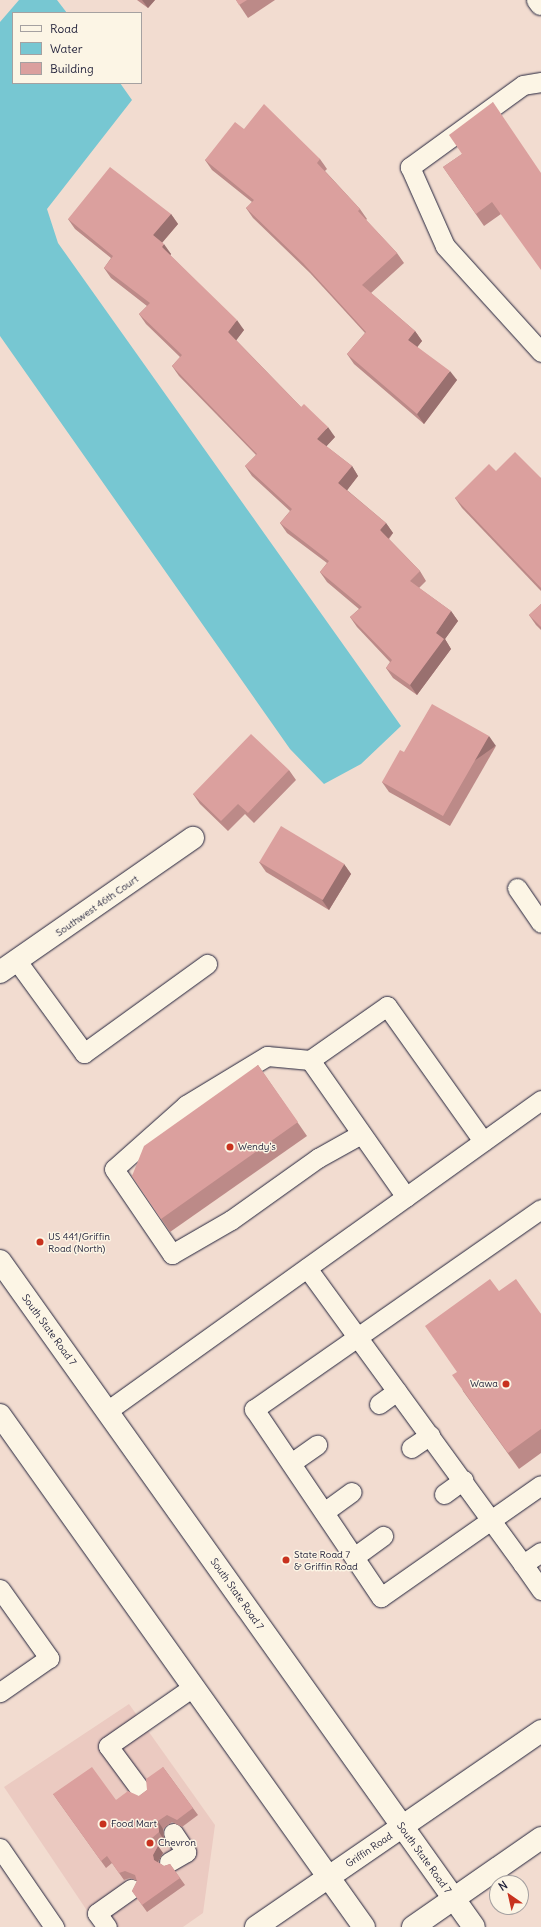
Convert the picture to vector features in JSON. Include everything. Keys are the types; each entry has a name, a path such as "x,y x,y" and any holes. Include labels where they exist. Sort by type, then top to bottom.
{"main road":[{"path":"538,0 541,4"},
{"name":"Southwest 46th Court","path":"8,967 193,838"},
{"name":"South State Road 7","path":"0,1261 402,1828 474,1927"},
{"path":"0,1415 364,1927"},
{"name":"Griffin Road","path":"256,1927 541,1731"},
{"path":"413,1927 541,1838"}],"lane":[{"path":"541,82 523,85 410,167 445,246 541,352"},
{"path":"517,888 541,923"},
{"path":"8,967 84,1053 207,964"},
{"path":"361,1134 318,1158 231,1220 172,1254 114,1169 186,1105 267,1056 310,1060 387,1006 482,1141"},
{"path":"310,1060 406,1197"},
{"path":"107,1411 482,1141 540,1104"},
{"path":"540,1212 254,1409 382,1597 541,1485"},
{"path":"307,1268 463,1480 541,1590"},
{"path":"379,1404 397,1391"},
{"path":"411,1448 430,1435"},
{"path":"291,1462 317,1445"},
{"path":"444,1494 463,1480"},
{"path":"324,1512 352,1492"},
{"path":"354,1556 383,1536"},
{"path":"522,1564 541,1552"},
{"path":"0,1589 49,1658 0,1692"},
{"path":"142,1792 108,1746 193,1687"},
{"path":"169,1862 186,1852 173,1833"},
{"path":"0,1848 54,1927"},
{"path":"107,1927 97,1912 131,1889"}],"shaded area":[{"path":"129,1704 215,1825 203,1913 183,1927 98,1927 4,1787"}],"water":[{"path":"19,0 57,0 66,12 12,12 12,84 121,84 132,100 47,209 58,243 401,726 361,764 324,784 290,749 0,336 0,22"}],"building":[{"path":"236,0 247,0 239,5"},
{"path":"493,102 541,173 541,270 492,202 476,214 443,167 462,154 449,135"},
{"path":"264,104 320,159 317,163 360,209 358,211 397,253 362,285 415,331 408,340 450,371 417,414 347,354 366,332 303,263 246,208 254,200 205,160 235,122 244,129"},
{"path":"110,167 171,214 153,235 164,244 162,247 237,320 228,332 301,407 304,404 328,427 317,439 352,466 338,483 386,523 380,530 420,571 410,581 451,611 436,633 444,639 410,685 386,668 392,660 350,617 362,607 320,572 329,561 280,523 292,509 245,466 257,454 172,366 182,355 139,314 150,303 104,268 113,256 68,219"},
{"path":"515,452 541,478 541,588 455,498 489,464 496,471"},
{"path":"541,604 541,627 529,615"},
{"path":"432,704 489,736 443,816 382,782 400,750 404,752"},
{"path":"251,734 289,770 248,813 238,804 221,821 193,794"},
{"path":"281,826 344,864 323,900 259,862"},
{"name":"Wendy's","path":"258,1065 298,1122 161,1219 132,1176 144,1146"},
{"name":"Wawa","path":"490,1279 499,1291 516,1279 541,1314 541,1429 508,1453 452,1375 457,1372 425,1326"},
{"path":"92,1767 116,1800 128,1791 139,1796 147,1790 146,1779 163,1767 193,1808 177,1820 167,1815 158,1821 159,1832 152,1838 158,1846 153,1855 154,1860 164,1866 170,1864 180,1878 142,1905 132,1891 137,1881 135,1875 125,1871 119,1873 107,1856 101,1861 53,1794"}],"place":[{"name":"Wendy's","path":"230,1147"},
{"name":"US 441/Griffin Road (North)","path":"40,1242"},
{"name":"Wawa","path":"506,1384"},
{"name":"State Road 7 & Griffin Road","path":"286,1560"},
{"name":"Food Mart","path":"103,1824"},
{"name":"Chevron","path":"150,1843"}]}
